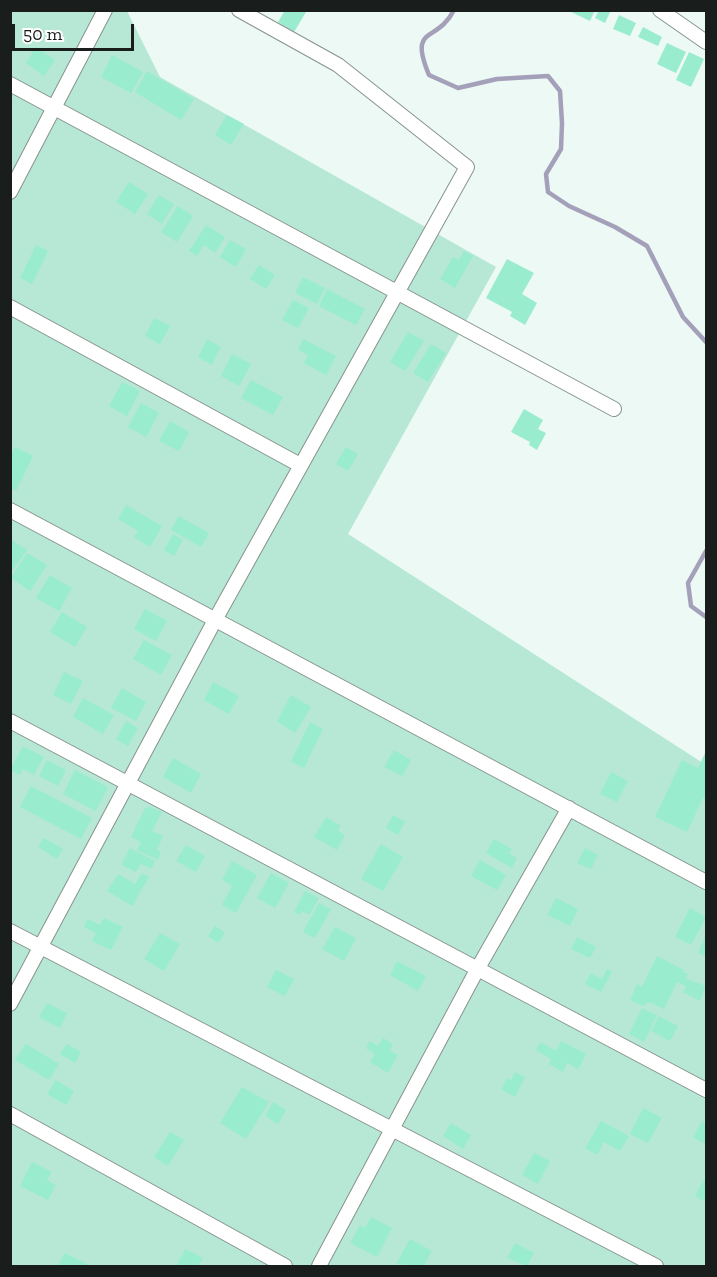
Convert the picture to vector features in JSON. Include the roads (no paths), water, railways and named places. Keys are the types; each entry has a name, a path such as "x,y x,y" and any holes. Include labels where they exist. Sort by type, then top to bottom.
{"street":[{"path":"10,192 105,10"},
{"path":"10,1004 215,620 467,167 338,64 239,10"},
{"path":"660,10 706,42"},
{"path":"10,84 614,410"},
{"path":"10,307 300,465"},
{"path":"10,510 706,882"},
{"path":"10,721 706,1090"},
{"path":"319,1266 478,968 569,808"},
{"path":"10,931 656,1266"},
{"path":"10,1114 285,1266"}],"waterway":[{"path":"454,10 447,20 423,41 423,59 429,75 458,88 497,79 548,76 560,91 562,123 561,149 546,174 548,192 569,206 615,227 647,246 683,317 706,342"},
{"path":"706,551 688,583 691,606 706,617"}]}
